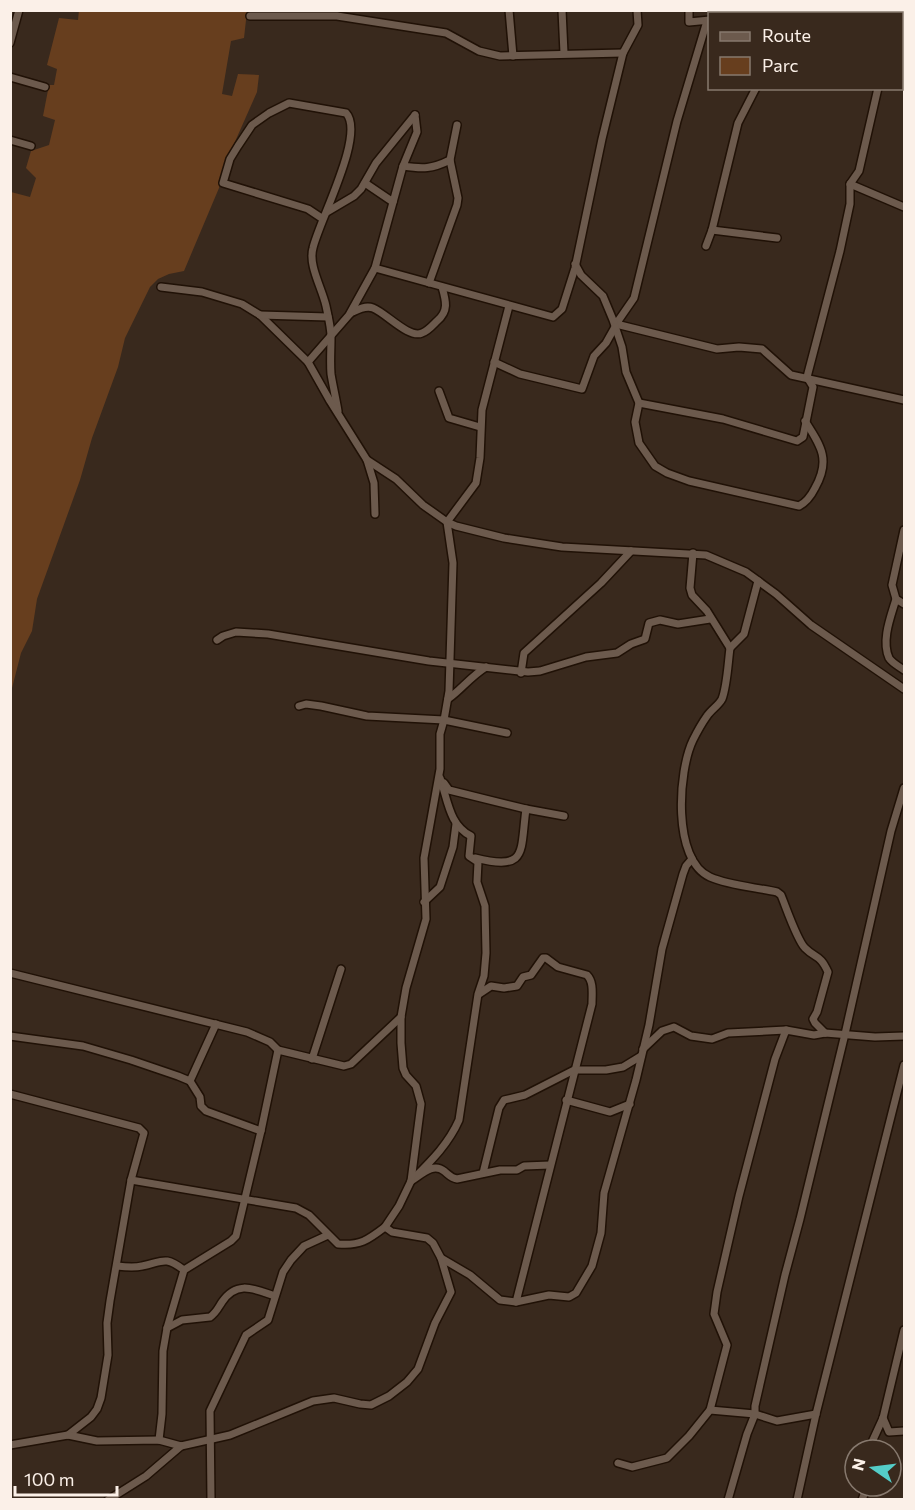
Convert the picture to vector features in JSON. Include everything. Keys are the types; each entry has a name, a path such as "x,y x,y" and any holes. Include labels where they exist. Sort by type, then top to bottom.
{"street":[{"path":"10,43 19,10"},
{"path":"509,10 513,56"},
{"path":"562,10 564,53"},
{"path":"375,268 553,317 561,309 575,264 623,53 638,25 637,10"},
{"path":"689,10 689,22 708,20 677,121 634,298 616,324 717,349 739,347 762,349 791,375 904,400"},
{"path":"250,16 338,13 446,33 479,51 501,56 623,53"},
{"path":"10,77 45,87"},
{"path":"706,246 738,123 755,90"},
{"path":"639,404 723,420 797,441 802,437 813,387 807,377 840,251 850,204 850,184 859,171 878,90"},
{"path":"325,216 272,196 224,183 230,159 252,125 268,113 289,104 346,112 350,117 350,140 325,216 316,235 311,257 328,317 331,335 331,372 339,416"},
{"path":"308,362 348,315 375,268 403,166 417,132 416,115 376,163 354,196 325,216"},
{"path":"429,283 457,205 458,198 450,160 457,125"},
{"path":"10,140 31,146"},
{"path":"403,166 424,169 436,167 450,160"},
{"path":"364,183 393,202"},
{"path":"850,184 904,207"},
{"path":"712,230 777,238"},
{"path":"575,264 581,275 603,296 622,347 626,372 639,404 635,422 639,443 655,466 689,481 795,506 807,502 824,470 820,444 806,421"},
{"path":"161,287 202,292 242,304 260,315 308,362 367,460 374,483 375,514"},
{"path":"348,315 361,308 372,308 408,331 423,333 444,315 446,301 442,287"},
{"path":"131,1180 296,1208 309,1215 338,1244 353,1245 367,1240 384,1227 399,1206 411,1181 421,1104 416,1086 403,1068 400,1043 401,1017 406,988 426,920 424,858 439,776 438,743 448,699 453,563 447,522 476,483 480,458 482,410 509,306"},
{"path":"260,315 328,317"},
{"path":"494,362 520,374 582,390 594,356 606,343 615,327"},
{"path":"439,392 449,418 480,427"},
{"path":"367,460 396,478 423,505 456,526 535,543 581,549 693,553 729,563 758,581 811,626 904,689"},
{"path":"904,530 891,585 896,599 887,631 889,657 904,670"},
{"path":"521,673 524,653 602,583 631,551"},
{"path":"693,553 690,588 692,595 724,636 730,648 722,699 707,716 686,759 682,787 683,839 692,859 707,876 777,892 781,895 805,948 817,955 828,972 813,1019 814,1023 825,1033"},
{"path":"730,648 744,634 758,581"},
{"path":"896,599 904,604"},
{"path":"217,640 236,632 268,634 450,664 521,673 540,671 586,657 617,653 645,639 650,623 660,620 678,624 710,620"},
{"path":"448,699 458,692 473,675 486,667"},
{"path":"298,706 306,704 321,706 367,716 444,720 507,733"},
{"path":"439,776 449,790 564,816"},
{"path":"439,776 456,824 471,837 469,856"},
{"path":"729,1500 747,1434 755,1414 782,1286 845,1034 891,831 904,788"},
{"path":"469,856 497,863 513,861 519,855 526,809"},
{"path":"424,903 440,887 453,848 456,824"},
{"path":"411,1181 442,1149 453,1135 459,1120 486,953 485,906 477,882 478,862 469,856"},
{"path":"441,1258 470,1275 500,1300 516,1302 549,1295 569,1297 576,1293 592,1266 601,1233 604,1193 630,1104 662,949 683,874 692,859"},
{"path":"478,994 491,986 504,988 517,986 523,977 531,975 543,958 549,958 558,967 591,978 592,1004 516,1302"},
{"path":"312,1059 341,969"},
{"path":"10,973 216,1024 258,1036 270,1042 278,1050 347,1066 401,1017"},
{"path":"190,1081 216,1024"},
{"path":"483,1173 500,1104 504,1100 525,1095 574,1070 606,1070 623,1067 642,1053 662,1031 674,1027 690,1036 712,1039 728,1033 786,1030 814,1035 825,1033 904,1036"},
{"path":"618,1462 632,1467 666,1458 689,1436 710,1410 727,1345 714,1314 719,1283 775,1059 786,1030"},
{"path":"10,1036 83,1046 190,1081 206,1112 261,1131"},
{"path":"159,1440 162,1414 163,1351 167,1328 184,1270 236,1236 278,1050"},
{"path":"797,1500 816,1414 904,1065"},
{"path":"10,1094 142,1130 144,1133 131,1180 107,1323 108,1355 101,1398 92,1417 68,1435"},
{"path":"566,1100 610,1112 630,1104"},
{"path":"411,1181 433,1167 440,1168 452,1178 457,1179 500,1170 517,1170 524,1166 550,1165"},
{"path":"108,1500 146,1476 181,1446 248,1428 313,1401 334,1398 371,1404 398,1389 418,1369 435,1323 451,1292 441,1258 433,1243 427,1238 392,1232 384,1227"},
{"path":"210,1500 210,1411 246,1335 268,1320 283,1272 291,1260 304,1246 328,1235"},
{"path":"117,1266 143,1266 164,1260 184,1270"},
{"path":"167,1328 182,1320 210,1317 231,1292 239,1288 251,1288 275,1296"},
{"path":"874,1438 883,1418 904,1330"},
{"path":"710,1410 755,1414 777,1421 816,1414"},
{"path":"883,1418 889,1432 904,1431"},
{"path":"10,1445 68,1435 97,1441 159,1440 181,1446"}],"green space":[{"path":"79,10 247,11 244,38 231,41 222,94 232,96 238,74 259,75 257,92 226,162 219,188 184,271 158,279 150,287 125,338 118,367 92,438 80,480 37,599 32,631 21,653 11,692 11,192 30,197 36,178 26,168 31,151 49,145 55,120 43,116 49,85 54,85 57,69 47,65 59,18 78,20"}]}
